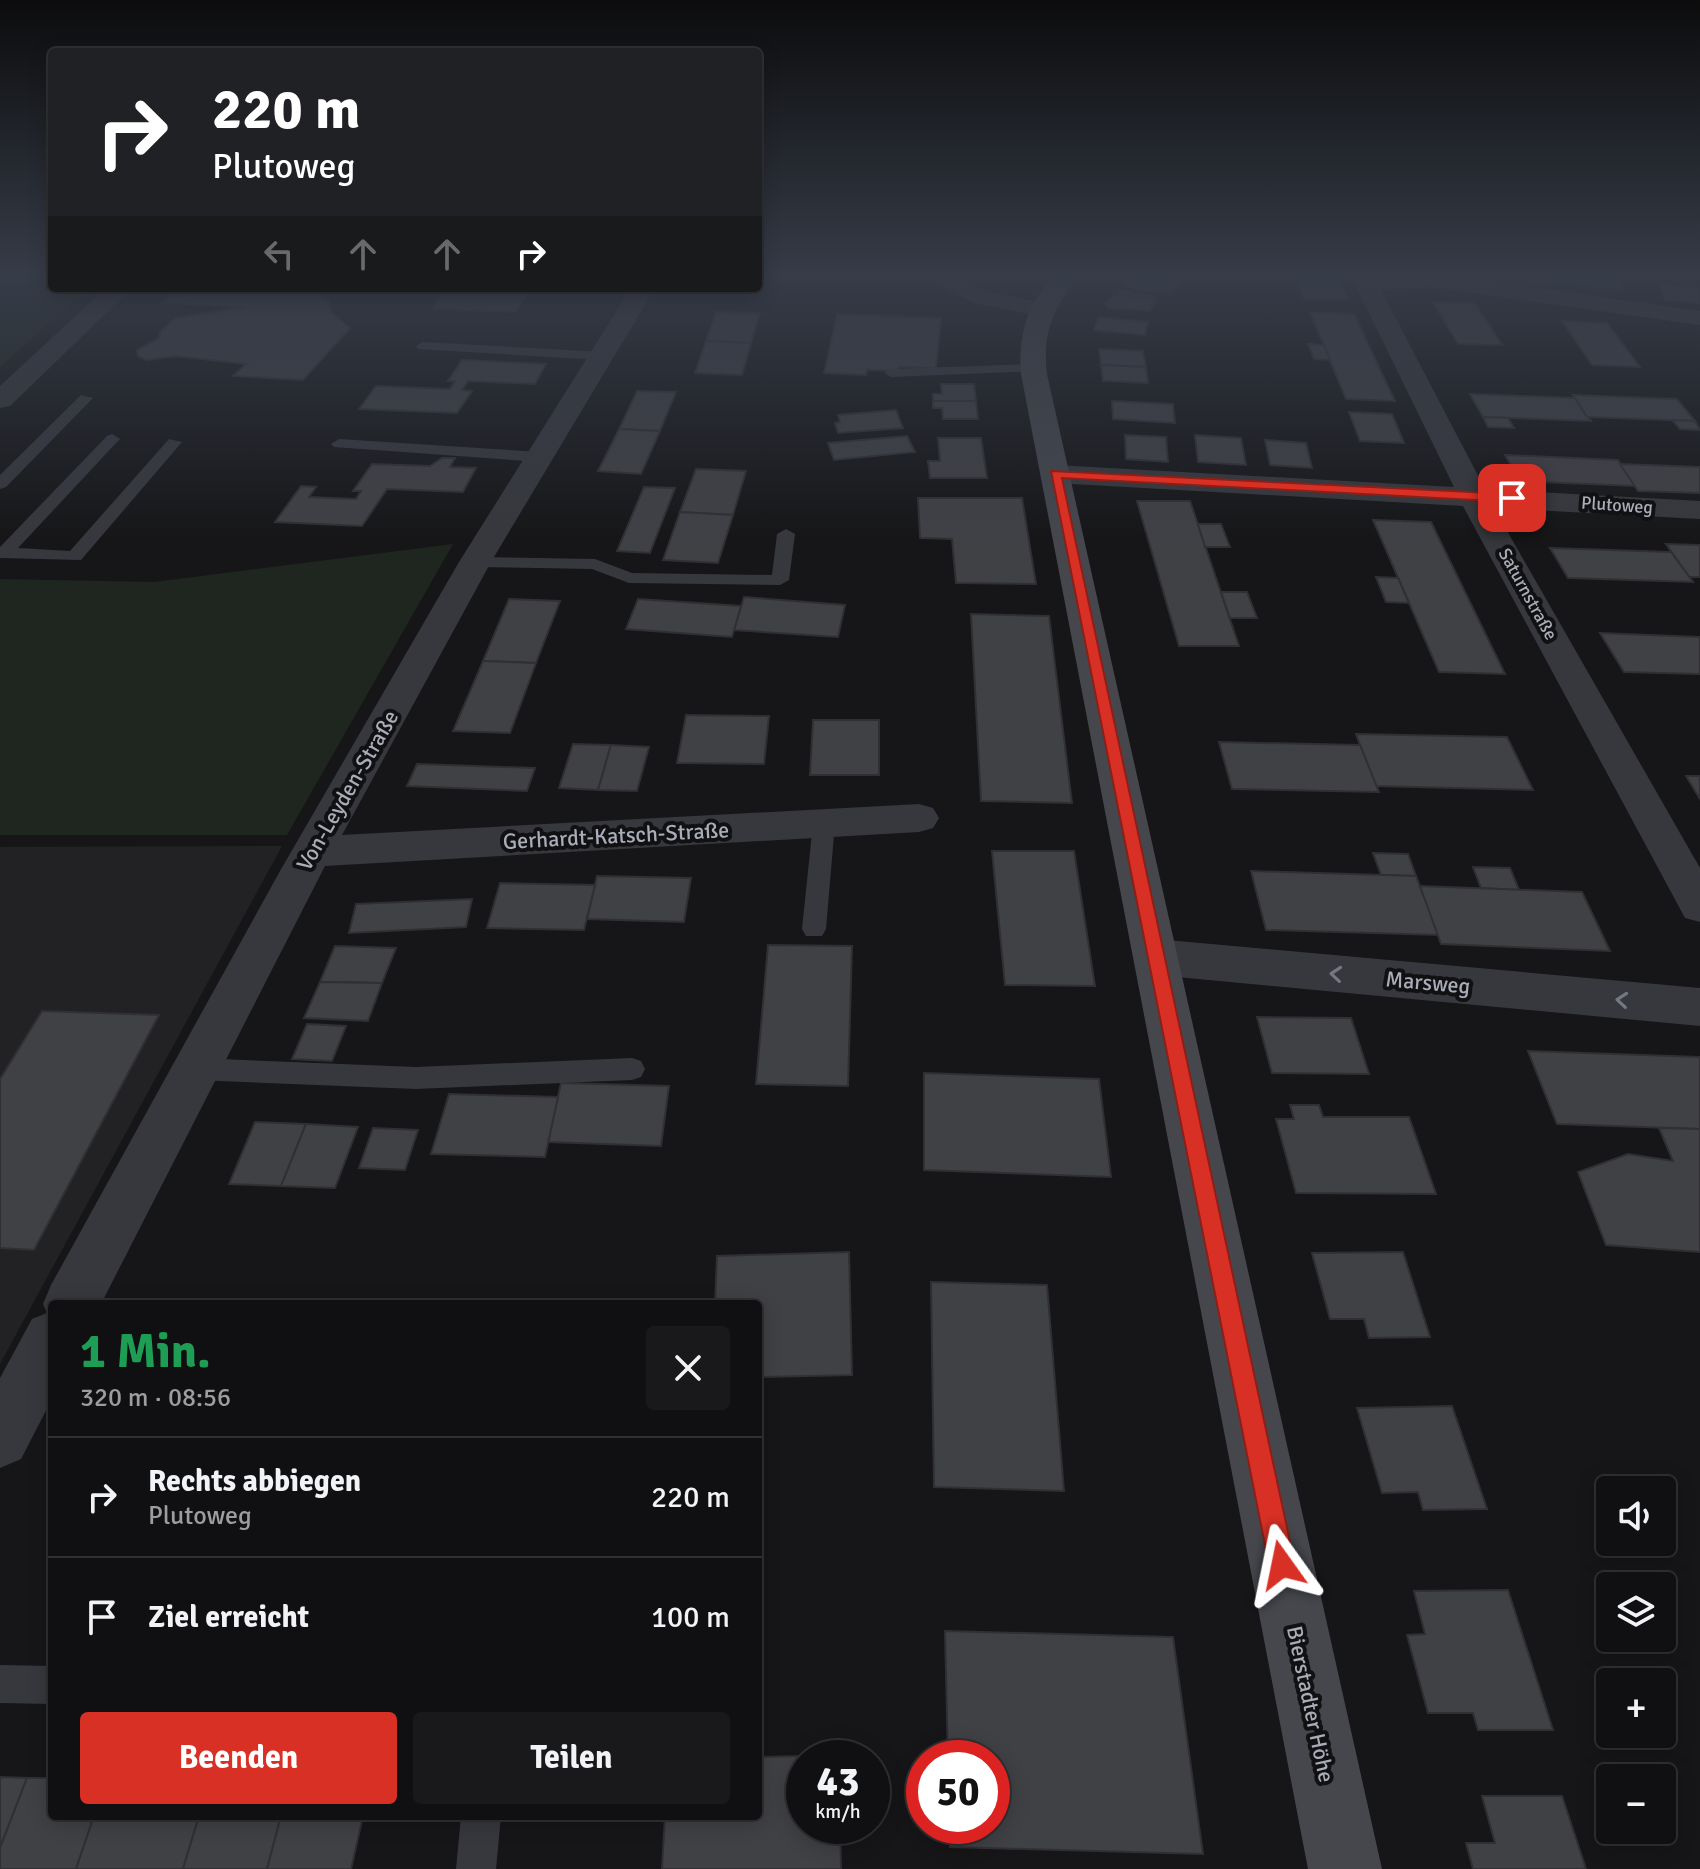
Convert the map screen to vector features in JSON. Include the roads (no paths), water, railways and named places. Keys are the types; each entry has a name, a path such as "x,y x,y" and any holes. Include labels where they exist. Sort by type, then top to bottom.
{"main road":[{"name":"Bierstadter Höhe","path":"1033,368 1345,1869"}],"street":[{"path":"0,400 37,365"},
{"name":"Von-Leyden-Straße","path":"73,1300 312,852 475,562 596,365"},
{"name":"Saturnstraße","path":"1407,365 1473,495 1700,906"},
{"name":"Plutoweg","path":"1055,474 1700,510"},
{"name":"Gerhardt-Katsch-Straße","path":"312,852 919,818"},
{"name":"Marsweg","path":"1156,957 1700,1007"},
{"path":"0,1438 48,1347"}],"lane":[{"path":"891,373 1033,368"},
{"path":"0,484 86,398"},
{"path":"2,553 112,439"},
{"path":"2,553 75,556 174,442"},
{"path":"339,444 540,457"},
{"path":"475,562 595,564 629,578 780,580 786,534"},
{"path":"814,929 824,823"},
{"path":"195,1069 416,1078 632,1069"},
{"path":"0,1684 48,1685"},
{"path":"476,1869 481,1820"}]}
